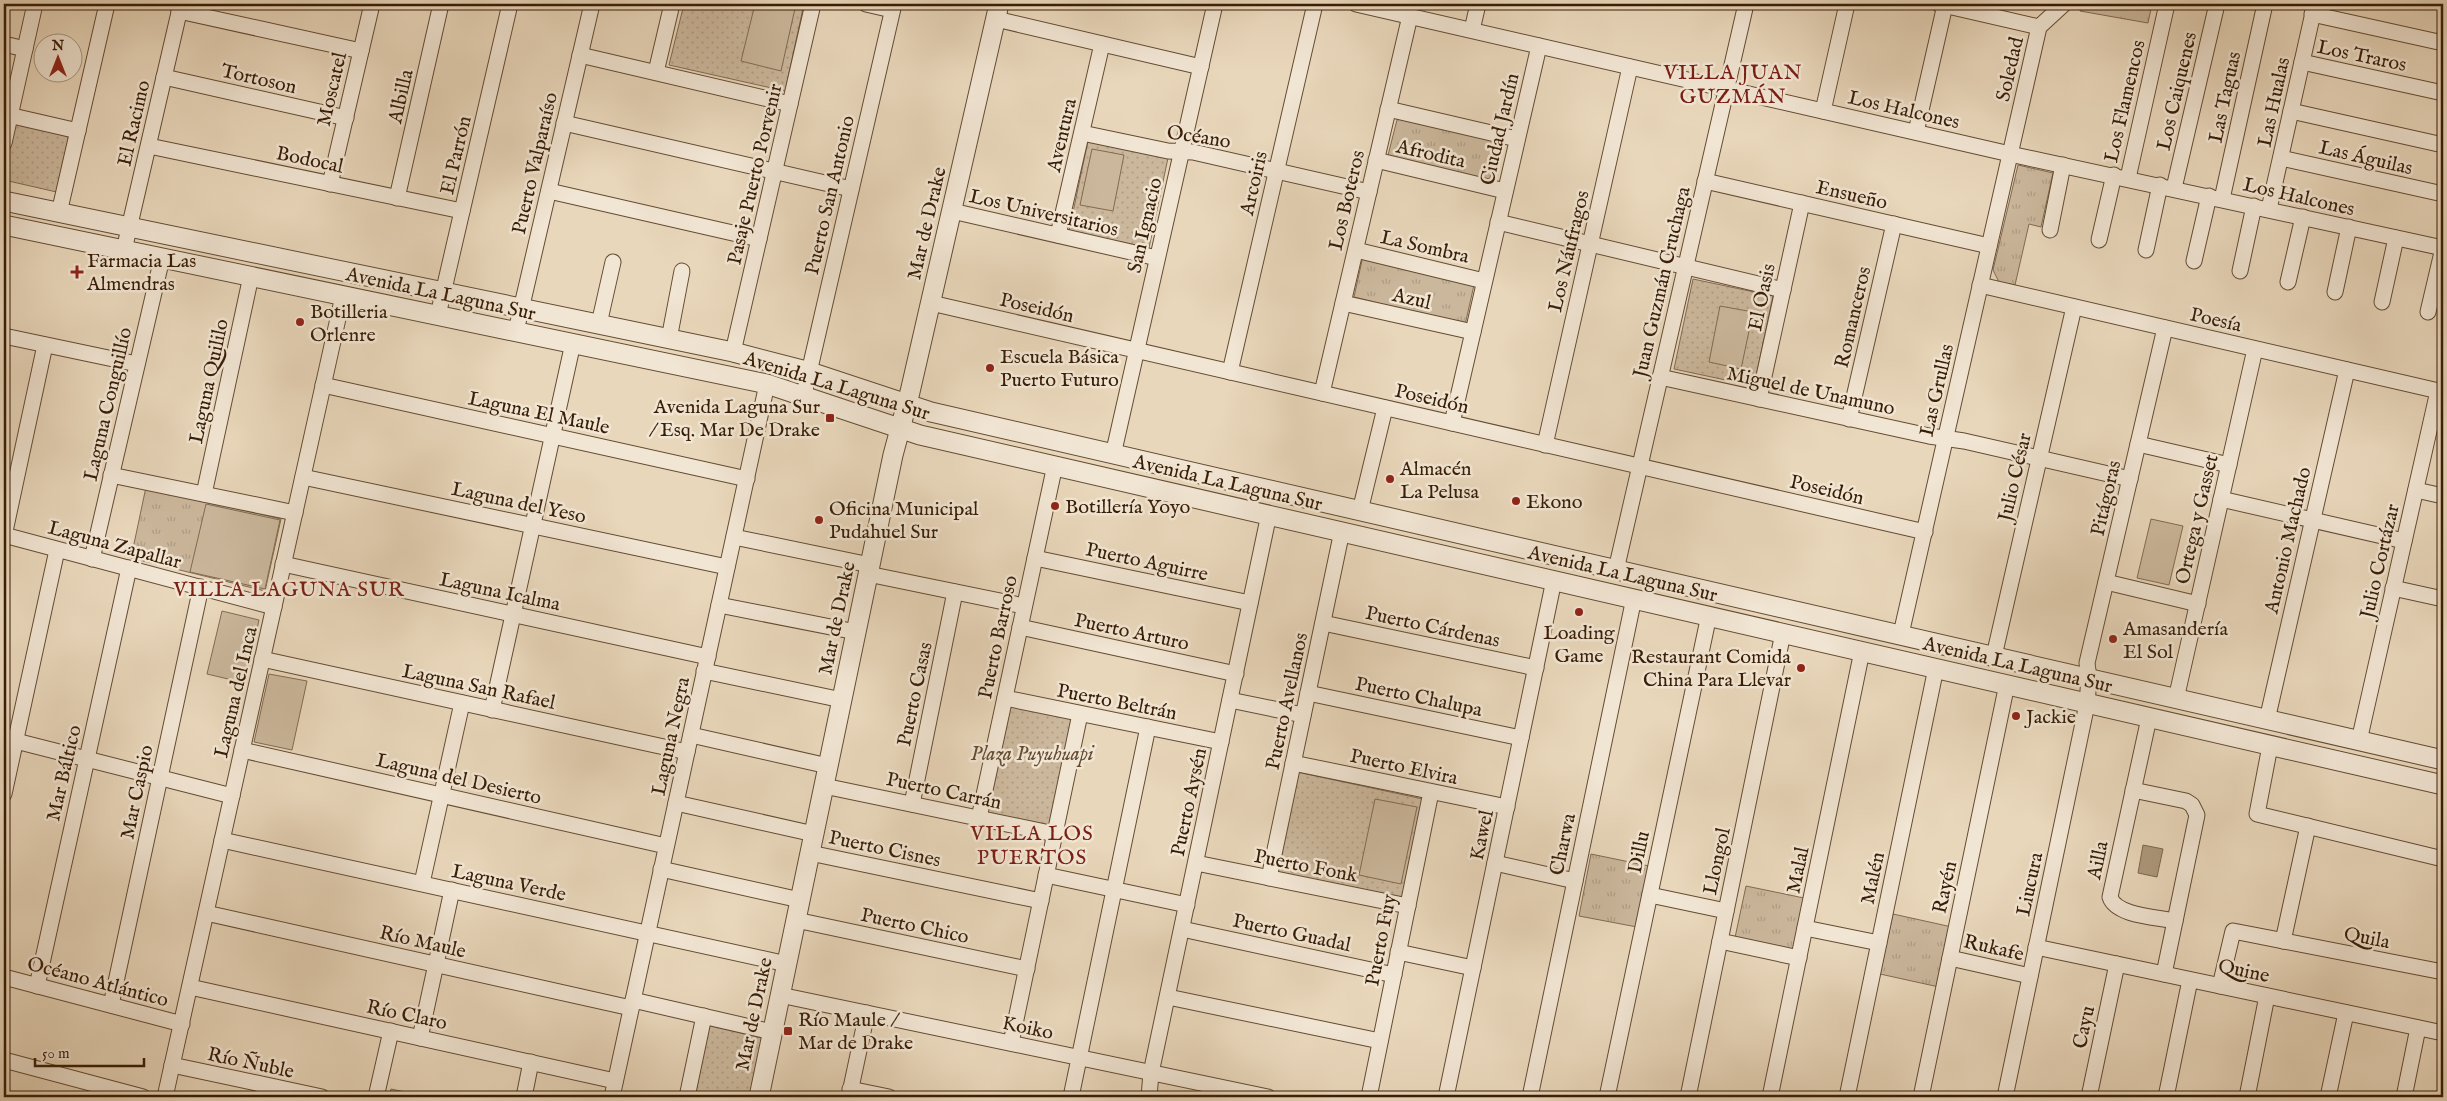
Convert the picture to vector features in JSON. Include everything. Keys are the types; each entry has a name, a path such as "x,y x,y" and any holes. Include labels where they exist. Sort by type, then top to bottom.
{"street":[{"path":"4,143 7,115 35,4"},
{"path":"59,213 107,4"},
{"name":"Moscatel","path":"330,184 372,4"},
{"name":"Albilla","path":"397,198 442,4"},
{"name":"El Parrón","path":"438,315 510,4"},
{"name":"Puerto Valparaíso","path":"516,332 592,4"},
{"path":"656,72 672,4"},
{"name":"Pasaje Puerto Porvenir","path":"733,352 813,4"},
{"path":"866,4 893,7"},
{"name":"San Ignacio","path":"1113,454 1215,4"},
{"name":"Arcoiris","path":"1230,372 1315,4"},
{"name":"Los Halcones","path":"1356,4 2010,154 2121,176 2443,248"},
{"path":"1472,30 1478,4"},
{"name":"Juan Guzmán Cruchaga","path":"1616,570 1746,4"},
{"path":"1823,111 1847,4"},
{"path":"1916,132 1942,4 2039,27"},
{"name":"Soledad","path":"2010,154 2039,27 2064,4"},
{"name":"Los Flamencos","path":"2099,240 2121,176 2167,4"},
{"name":"Los Caiquenes","path":"2146,250 2167,187 2217,4"},
{"name":"Las Taguas","path":"2194,261 2216,198 2266,4"},
{"path":"180,7 361,51"},
{"name":"El Racimo","path":"124,250 180,7"},
{"name":"Puerto San Antonio","path":"804,394 893,7"},
{"path":"2314,9 2443,43"},
{"name":"Las Hualas","path":"2270,209 2314,9"},
{"path":"998,12 1102,44 1201,67"},
{"name":"Mar de Drake","path":"759,1097 893,455 907,405 998,12"},
{"name":"Los Boteros","path":"1322,394 1410,16"},
{"path":"4,44 25,49"},
{"name":"Aventura","path":"1058,236 1102,44"},
{"name":"Ciudad Jardín","path":"1452,423 1539,46"},
{"path":"580,54 790,104"},
{"name":"Los Traros","path":"2302,62 2443,93"},
{"name":"Los Náufragos","path":"1544,445 1630,67"},
{"name":"Tortoson","path":"164,77 346,118"},
{"path":"1388,109 1517,139"},
{"path":"2291,111 2443,145"},
{"path":"7,115 78,131"},
{"path":"564,123 851,189"},
{"name":"Océano","path":"1082,133 1168,152 1193,152 1369,192"},
{"name":"Bodocal","path":"149,146 462,211"},
{"name":"Las Grullas","path":"1902,634 2010,154"},
{"name":"Las Águilas","path":"2281,158 2443,194"},
{"name":"Afrodita","path":"1376,160 1505,191"},
{"path":"2050,230 2063,165"},
{"name":"Ensueño","path":"1705,181 1989,246"},
{"path":"549,191 759,239"},
{"name":"Avenida La Laguna Sur","path":"4,201 733,352 810,372 907,405 2443,760"},
{"name":"El Oasis","path":"1759,399 1802,203"},
{"path":"2240,271 2254,206"},
{"name":"Los Universitarios","path":"952,211 1157,258"},
{"path":"2288,282 2303,217"},
{"path":"1498,222 1783,290"},
{"name":"Romanceros","path":"1849,419 1894,224"},
{"name":"Avenida La Laguna Sur","path":"4,225 767,384 804,394 900,430 2443,785"},
{"path":"2335,292 2349,227"},
{"path":"2382,302 2396,238"},
{"path":"2428,312 2443,248"},
{"name":"La Sombra","path":"1356,250 1484,281"},
{"name":"Laguna Conguillío","path":"92,559 162,258"},
{"path":"599,324 613,262"},
{"path":"669,339 682,271"},
{"name":"Laguna Quililo","path":"204,494 251,276"},
{"name":"Poesía","path":"1980,285 2441,392"},
{"name":"Laguna del Inca","path":"165,1097 343,296"},
{"name":"Azul","path":"1343,302 1473,332"},
{"name":"Poseidón","path":"931,303 1924,532"},
{"name":"Julio César","path":"1994,656 2074,307"},
{"name":"Pitágoras","path":"2089,678 2088,663 2164,328"},
{"path":"4,336 137,364"},
{"path":"492,710 573,343"},
{"path":"4,536 45,344"},
{"name":"Ortega y Gasset","path":"2176,699 2255,349"},
{"name":"Antonio Machado","path":"2267,720 2346,370"},
{"name":"Miguel de Unamuno","path":"1660,377 2130,479"},
{"name":"Laguna Negra","path":"612,1097 767,384"},
{"name":"Laguna El Maule","path":"323,385 746,479"},
{"name":"Julio Cortázar","path":"2359,741 2404,541 2441,392"},
{"path":"1360,511 1385,408"},
{"path":"2138,444 2229,465"},
{"name":"Puerto Barroso","path":"979,818 1055,465"},
{"path":"111,475 295,513"},
{"name":"Laguna del Yeso","path":"303,477 727,567"},
{"path":"2416,490 2443,496"},
{"path":"2221,499 2404,541"},
{"name":"Puerto Aysén","path":"1149,1097 1151,1073 1269,514"},
{"name":"Puerto Avellanos","path":"1269,878 1342,531"},
{"name":"Laguna Zapallar","path":"4,536 274,606"},
{"path":"734,537 955,592 1024,606"},
{"path":"4,794 10,739 57,550"},
{"name":"Puerto Aguirre","path":"1035,558 1250,603"},
{"name":"Laguna Icalma","path":"284,564 513,614 842,700"},
{"name":"Mar Báltico","path":"36,986 129,568"},
{"name":"Kawel","path":"1446,1097 1554,580"},
{"path":"2106,582 2198,604"},
{"name":"Mar Caspio","path":"111,1005 201,587"},
{"path":"2393,588 2443,600"},
{"name":"Puerto Casas","path":"912,804 955,592"},
{"name":"Charwa","path":"1530,1097 1634,598"},
{"path":"719,605 856,632"},
{"name":"Dillu","path":"1607,1097 1708,616"},
{"name":"Puerto Cárdenas","path":"1323,623 1536,668"},
{"name":"Puerto Arturo","path":"1020,627 1236,674"},
{"name":"Llongol","path":"1688,1097 1783,633"},
{"name":"Malal","path":"1770,1097 1862,651"},
{"name":"Laguna San Rafael","path":"262,659 687,752"},
{"name":"Malén","path":"1847,1097 1936,668"},
{"name":"Liucura","path":"2005,1097 2087,704 2089,678"},
{"name":"Rayén","path":"1921,1097 2007,684"},
{"name":"Puerto Chalupa","path":"1308,693 1522,738"},
{"name":"Puerto Beltrán","path":"1005,698 1221,742"},
{"path":"1230,700 1303,715"},
{"path":"422,884 462,703"},
{"path":"2209,732 2218,722 2219,709"},
{"path":"1011,1044 1080,714"},
{"name":"Ailla","path":"2149,718 2110,892 2111,901 2121,910 2175,921"},
{"path":"1071,1097 1148,727"},
{"path":"691,735 828,766"},
{"path":"10,739 232,796"},
{"path":"2270,746 2257,814 2443,859"},
{"name":"Laguna del Desierto","path":"242,750 666,846"},
{"name":"Puerto Elvira","path":"1293,763 1507,808"},
{"name":"Puerto Carrán","path":"824,786 1055,834"},
{"path":"2133,790 2186,802 2196,811 2196,819 2164,974"},
{"name":"Puerto Fuy","path":"1369,1097 1431,792"},
{"path":"676,803 814,834"},
{"path":"2283,941 2308,826"},
{"name":"Laguna Verde","path":"222,840 787,964"},
{"name":"Puerto Cisnes","path":"810,853 1041,901"},
{"name":"Puerto Fonk","path":"1196,863 1408,906"},
{"path":"1495,863 1575,881"},
{"path":"661,869 800,900"},
{"path":"1046,875 1187,905"},
{"path":"420,1038 452,890"},
{"path":"1650,895 1726,911"},
{"name":"Río Maule","path":"206,913 436,965 632,1004 704,1016 772,1032"},
{"name":"Puerto Chico","path":"796,920 1027,969"},
{"path":"1805,928 1879,943"},
{"name":"Puerto Guadal","path":"1182,929 1394,975"},
{"name":"Quila","path":"2220,986 2233,931 2443,972"},
{"path":"1720,941 1799,958"},
{"name":"Quine","path":"2036,947 2443,1033"},
{"path":"1398,952 1473,968"},
{"name":"Rukafe","path":"1950,958 2030,976"},
{"name":"Cayu","path":"2089,1097 2117,964"},
{"name":"Océano Atlántico","path":"4,977 182,1024"},
{"path":"2166,1097 2190,980"},
{"name":"Río Claro","path":"190,987 615,1081"},
{"name":"Koiko","path":"780,995 1151,1073 1224,1093 1268,1097"},
{"path":"2247,1097 2268,996"},
{"path":"1168,997 1380,1041"},
{"path":"867,1013 849,1093 889,1097"},
{"path":"2328,1097 2346,1013"},
{"path":"687,1097 704,1016"},
{"path":"2404,1097 2418,1028"},
{"path":"376,1097 391,1031"},
{"path":"4,1060 142,1097"},
{"path":"524,1097 531,1062"},
{"name":"Río Ñuble","path":"172,1065 322,1097"}],"green space":[{"path":"684,4 804,4 785,91 669,65"},
{"path":"755,4 796,4 781,71 741,61"},
{"path":"2081,4 2152,4 2148,23 2080,11"},
{"path":"1398,116 1499,142 1487,189 1385,167"},
{"path":"12,120 72,134 61,193 4,180 4,159"},
{"path":"1088,141 1168,158 1149,248 1069,231"},
{"path":"1092,149 1124,155 1113,211 1080,205"},
{"path":"2018,165 2053,173 2041,227 2029,224 2015,285 1999,282 1993,270"},
{"path":"1363,256 1474,285 1465,325 1354,297"},
{"path":"1693,279 1773,296 1754,386 1674,369"},
{"path":"1720,306 1753,312 1741,369 1709,362"},
{"path":"146,487 281,519 265,591 131,558"},
{"path":"206,504 280,520 265,589 190,572"},
{"path":"2151,519 2183,526 2169,585 2137,578"},
{"path":"222,611 259,620 245,683 207,674"},
{"path":"269,674 307,681 292,750 254,742"},
{"name":"Plaza Puyuhuapi","path":"1013,704 1072,716 1075,722 1050,827 984,813 1007,708"},
{"path":"1297,772 1423,799 1402,898 1276,872"},
{"path":"1375,799 1417,807 1401,884 1359,875"},
{"path":"1591,854 1649,866 1637,927 1579,916"},
{"path":"1746,886 1804,898 1792,959 1733,947"},
{"path":"1893,914 1952,927 1939,987 1880,974"},
{"path":"706,1022 764,1035 749,1097 690,1097"},
{"path":"391,1089 429,1097 389,1097"}],"shaded area":[{"path":"2143,845 2163,849 2157,877 2138,873"}],"place":[{"name":"Farmacia Las Almendras","path":"77,272"},
{"name":"Botilleria Orlenre","path":"300,322"},
{"name":"Escuela Básica Puerto Futuro","path":"990,368"},
{"name":"Avenida Laguna Sur / Esq. Mar De Drake","path":"830,418"},
{"name":"Almacén La Pelusa","path":"1390,479"},
{"name":"Ekono","path":"1516,501"},
{"name":"Botillería Yoyo","path":"1055,506"},
{"name":"Oficina Municipal Pudahuel Sur","path":"819,520"},
{"name":"Loading Game","path":"1579,612"},
{"name":"Amasandería El Sol","path":"2113,639"},
{"name":"Restaurant Comida China Para Llevar","path":"1801,668"},
{"name":"Jackie","path":"2016,716"},
{"name":"Río Maule / Mar de Drake","path":"788,1031"}],"district":[{"name":"VILLA JUAN GUZMÁN","path":"1733,84"},
{"name":"VILLA LAGUNA SUR","path":"289,589"},
{"name":"VILLA LOS PUERTOS","path":"1032,845"}]}
